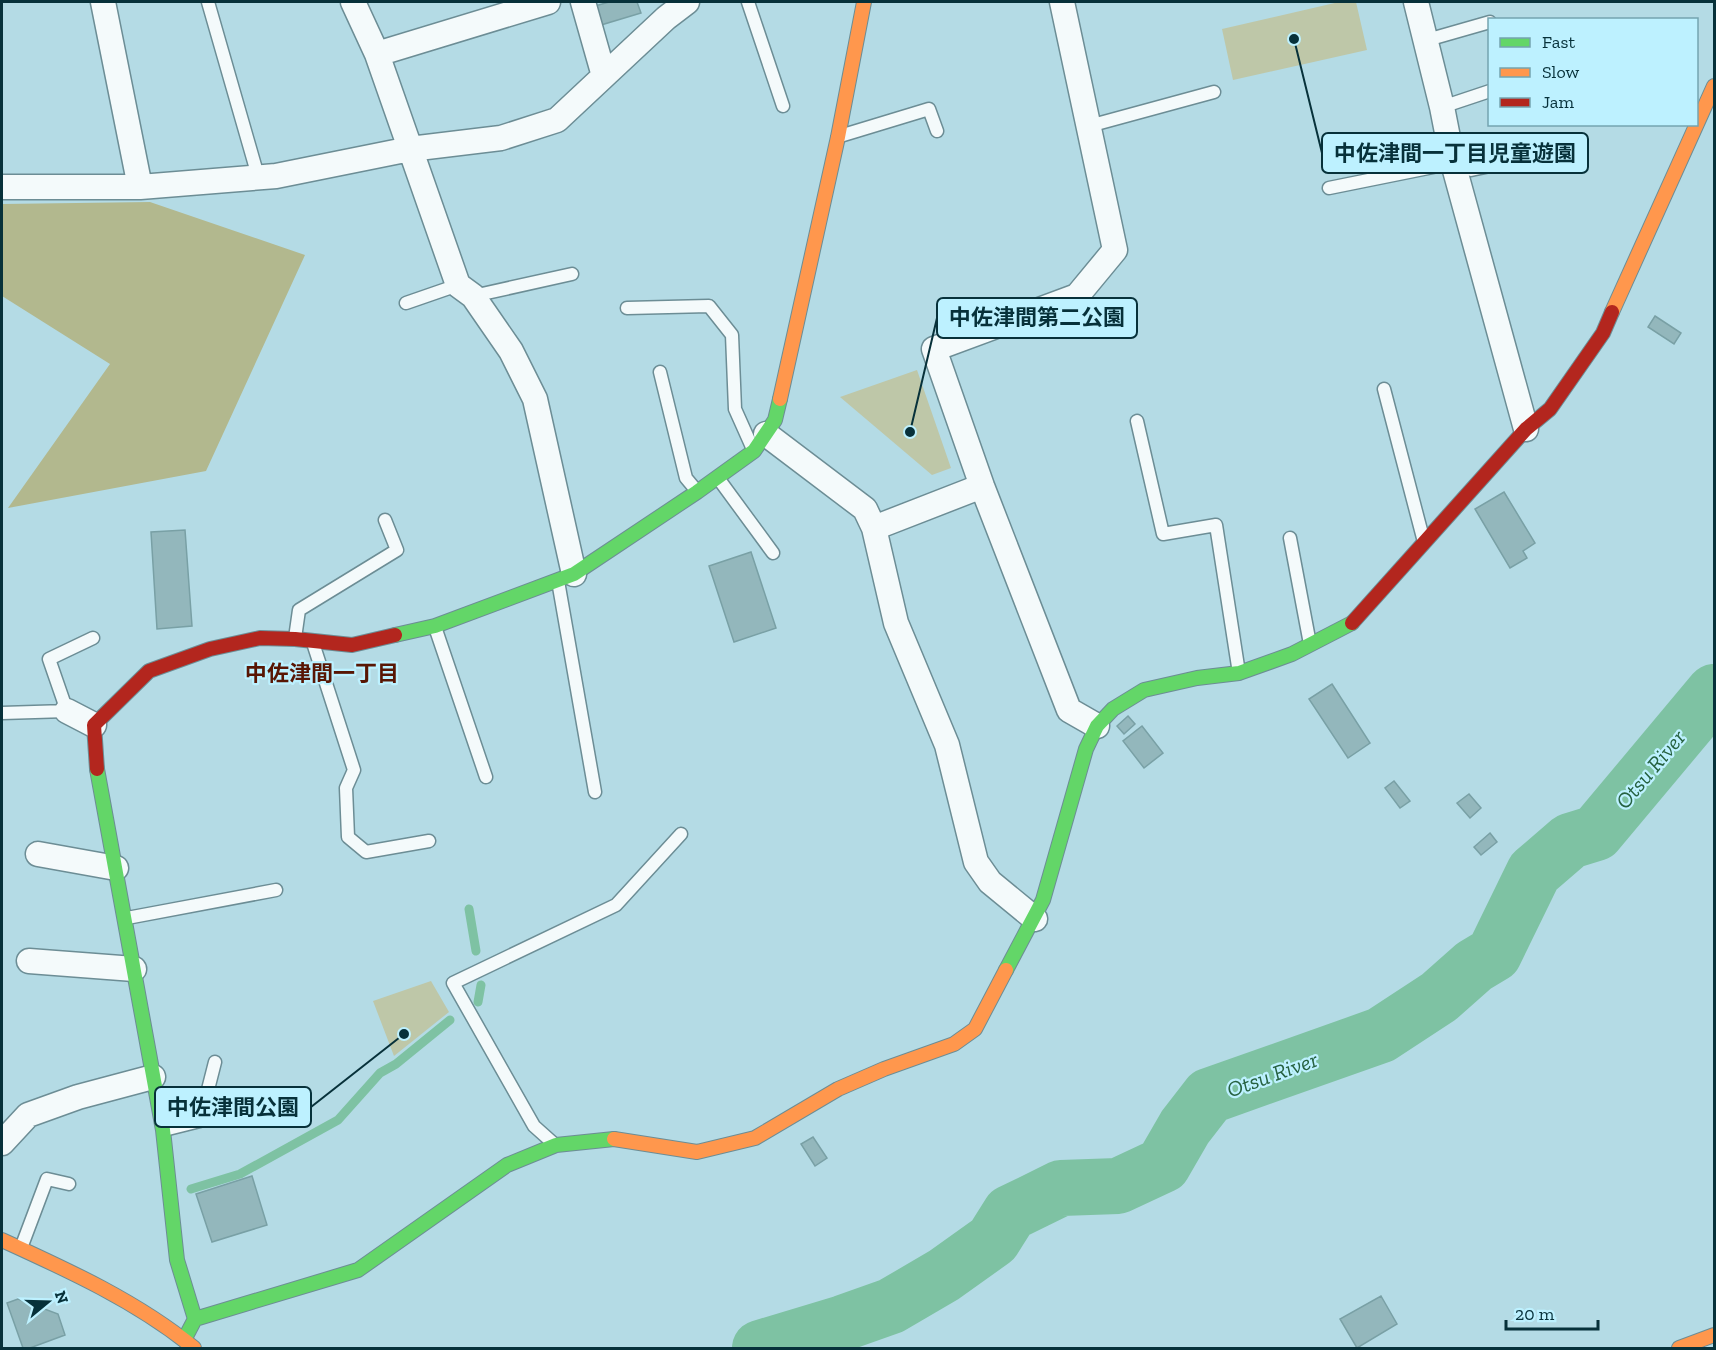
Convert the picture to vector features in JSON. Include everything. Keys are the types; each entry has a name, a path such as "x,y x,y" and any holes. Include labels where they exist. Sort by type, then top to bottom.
{"street":[{"path":"103,2 140,187"},
{"path":"353,2 376,54 410,149 466,291 511,351 535,399 566,577"},
{"path":"376,54 548,2"},
{"path":"583,2 604,76"},
{"path":"2,187 140,187 276,176 410,149 501,138 558,120 666,18 687,2"},
{"path":"2,1240 121,1299 189,1344 195,1319 177,1260 163,1130 96,762 94,725 149,671 210,649 260,638 352,645 435,626 566,577 697,492 760,442 775,420 838,137 864,2"},
{"path":"1062,2 1115,250 1077,296 934,349 982,486 1069,710 1097,726"},
{"path":"1416,2 1427,40 1453,163 1526,429"},
{"path":"1698,122 1714,86"},
{"path":"195,1319 358,1270 507,1165 556,1145 610,1138 697,1152 754,1138 838,1089 884,1069 954,1044 975,1029 1043,900 1086,749 1097,726 1113,709 1144,690 1197,678 1239,673 1292,654 1350,626 1526,429 1550,409 1603,333 1696,126"},
{"path":"760,442 866,508 874,528 896,623 947,745 976,862 990,882 1035,919"},
{"path":"874,528 982,486"},
{"path":"66,711 94,725"},
{"path":"38,854 116,868"},
{"path":"29,961 134,969"},
{"path":"2,1143 28,1115 78,1096 153,1077"},
{"path":"1679,1348 1714,1335"}],"lane":[{"path":"208,2 258,176"},
{"path":"748,2 783,106"},
{"path":"1427,40 1488,23"},
{"path":"1089,126 1214,92"},
{"path":"1442,107 1488,92"},
{"path":"838,137 929,110 937,131"},
{"path":"1329,188 1453,163 1471,170 1520,160"},
{"path":"406,303 572,274"},
{"path":"627,308 709,306 732,335 735,409 760,442"},
{"path":"660,372 686,478 697,492"},
{"path":"1384,389 1424,542"},
{"path":"1137,421 1163,534 1216,525 1239,673"},
{"path":"717,477 773,553"},
{"path":"295,639 299,610 397,550 385,520"},
{"path":"1290,538 1311,645"},
{"path":"566,577 595,792"},
{"path":"435,626 486,777"},
{"path":"2,713 66,711 49,659 93,638"},
{"path":"313,641 354,770 346,789 348,837 366,852 429,841"},
{"path":"556,1145 534,1126 453,983 616,905 681,834"},
{"path":"125,918 276,890"},
{"path":"163,1130 200,1121 215,1062"},
{"path":"20,1249 47,1179 69,1184"}],"green space":[{"path":"1339,2 1356,2 1367,50 1233,80 1222,29"},
{"path":"150,202 305,255 206,471 8,508 110,364 2,296 2,204"},
{"path":"917,370 951,468 932,475 840,397"},
{"path":"431,981 449,1012 394,1056 373,1001"}],"building":[{"path":"609,2 637,2 641,13 601,25 595,6"},
{"path":"1655,316 1681,333 1674,344 1648,327"},
{"path":"1504,492 1535,543 1523,551 1527,558 1510,568 1475,509"},
{"path":"185,530 192,626 157,629 151,532"},
{"path":"751,552 776,628 734,642 709,566"},
{"path":"1332,684 1370,743 1348,758 1309,699"},
{"path":"1128,716 1135,724 1124,734 1117,726"},
{"path":"1142,726 1163,753 1144,768 1123,741"},
{"path":"1394,781 1410,801 1400,808 1385,788"},
{"path":"1469,794 1481,808 1470,818 1457,803"},
{"path":"1490,833 1497,842 1481,855 1474,847"},
{"path":"813,1137 827,1158 815,1166 801,1144"},
{"path":"252,1176 267,1225 212,1242 196,1194"},
{"path":"1381,1296 1397,1324 1357,1348 1340,1319"},
{"path":"18,1299 58,1314 65,1335 30,1348 23,1348 7,1303"}],"waterway":[{"name":"Otsu River","path":"760,1348 891,1306 944,1275 993,1240 1010,1213 1061,1188 1118,1186 1163,1165 1185,1127 1209,1096 1381,1035 1439,997 1474,966 1494,954 1534,872 1570,841 1596,833 1714,692"},
{"path":"469,909 476,951"},
{"path":"478,1002 481,985"},
{"path":"191,1189 240,1174 338,1120 380,1073 396,1064 450,1020"}],"traffic: fast":[{"path":"395,635 435,626 574,574 754,451 775,420 780,399"},
{"path":"1006,970 1043,900 1086,749 1097,726 1113,709 1144,690 1197,678 1239,673 1292,654 1352,623"},
{"path":"97,769 163,1130 177,1260 195,1319 184,1340"},
{"path":"195,1319 358,1270 507,1165 556,1145 614,1139"}],"traffic: slow":[{"path":"780,399 838,137 864,2"},
{"path":"1698,121 1714,86"},
{"path":"1612,312 1696,126"},
{"path":"614,1139 697,1152 755,1138 838,1089 884,1069 954,1044 975,1029 1006,970"},
{"path":"2,1240 77,1275 126,1302 150,1316 194,1348"},
{"path":"1679,1348 1714,1335"}],"traffic: jam":[{"path":"1352,623 1526,429 1550,409 1603,333 1612,312"},
{"path":"97,769 94,725 149,671 210,649 260,638 352,645 395,635"}],"place":[{"name":"中佐津間一丁目児童遊園","path":"1294,39"},
{"name":"中佐津間第二公園","path":"910,432"},
{"name":"中佐津間公園","path":"404,1034"}],"district":[{"name":"中佐津間一丁目","path":"322,673"}]}
